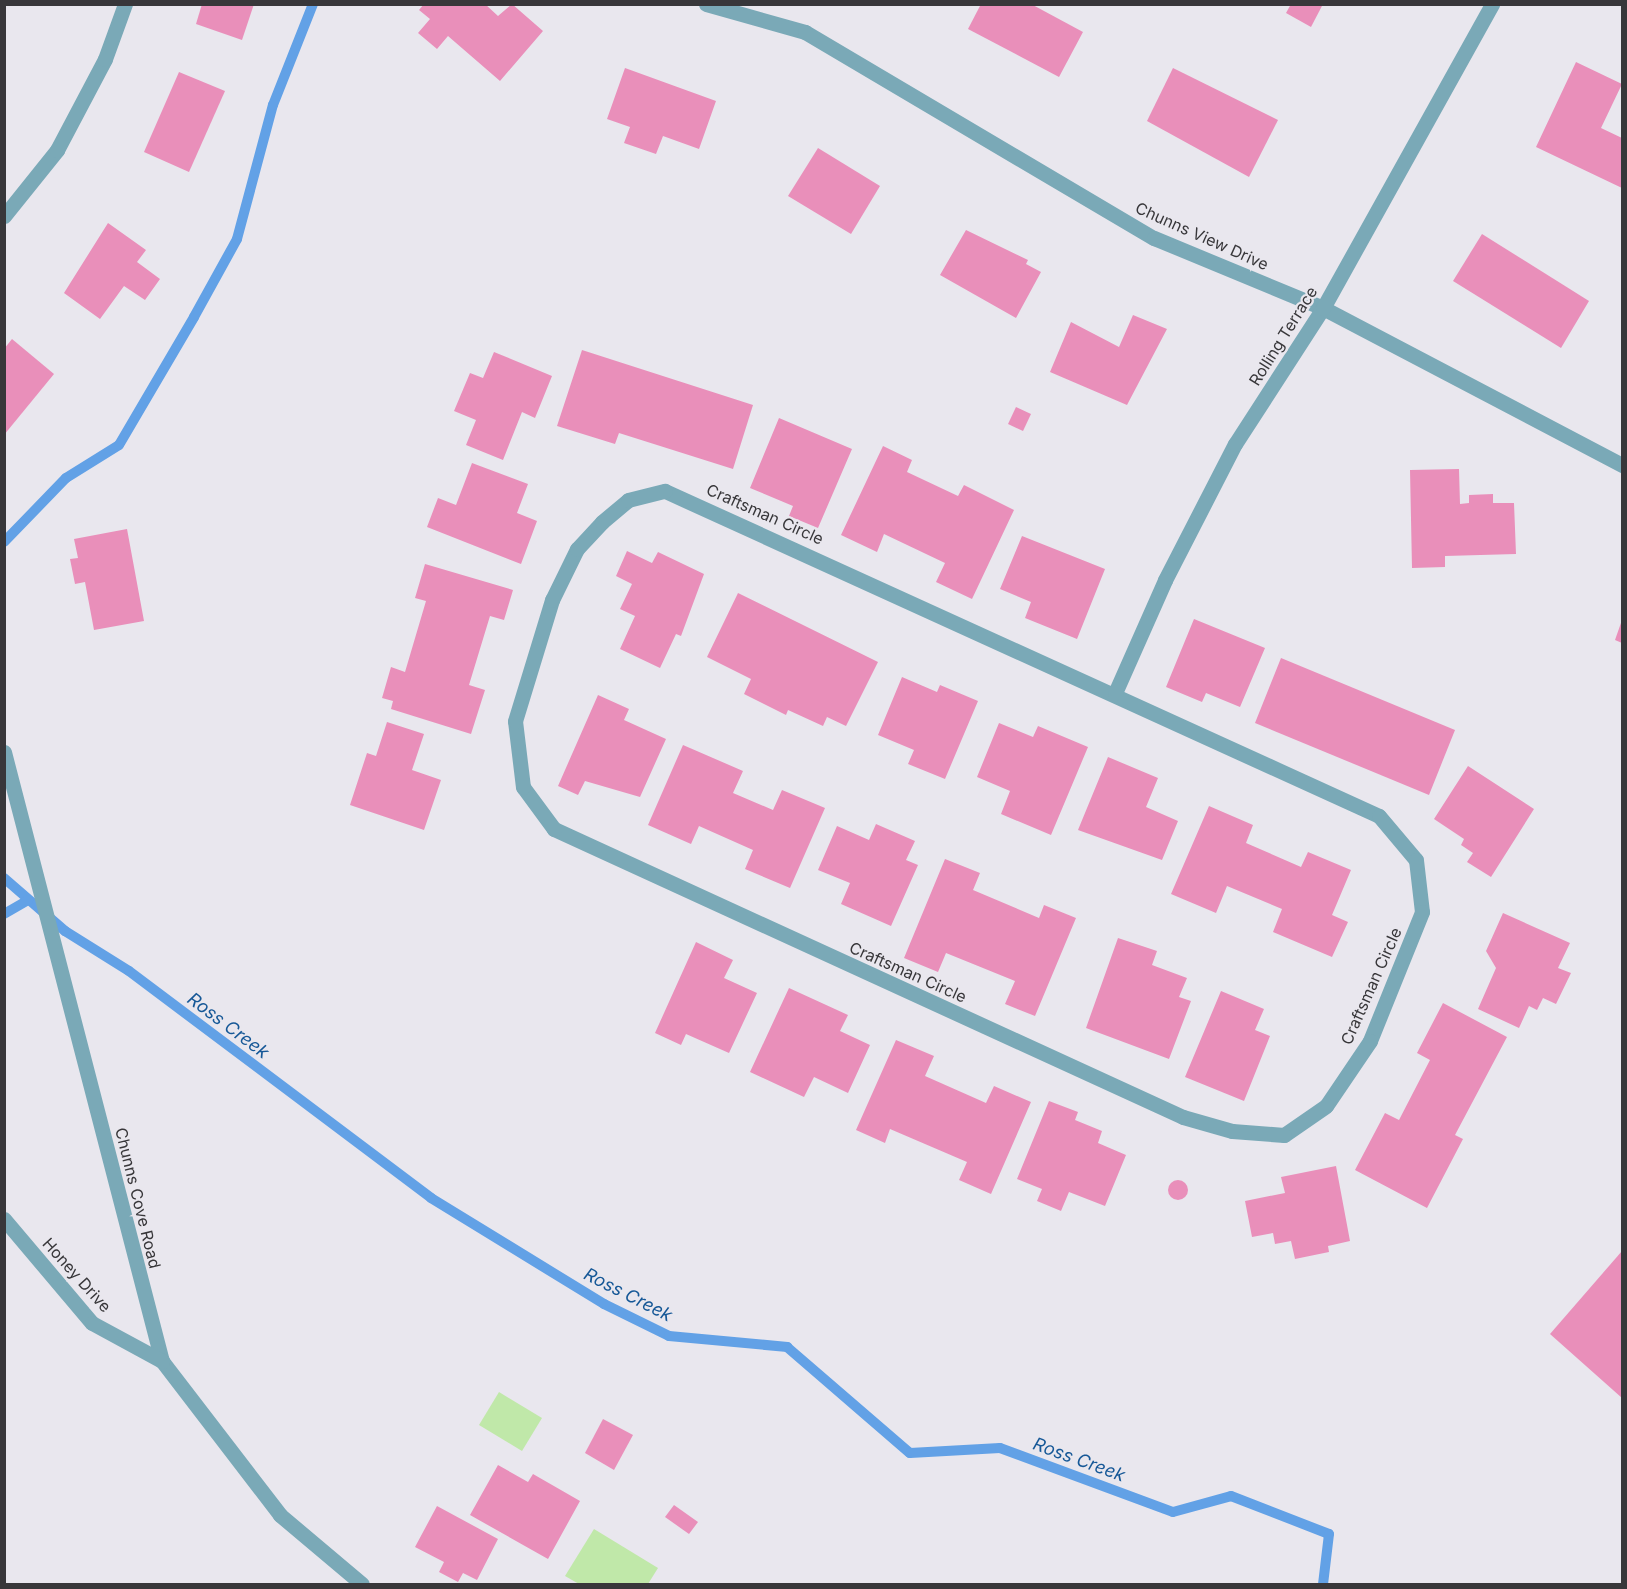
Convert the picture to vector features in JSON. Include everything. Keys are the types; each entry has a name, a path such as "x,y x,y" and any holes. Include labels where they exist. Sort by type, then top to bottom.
{"street":[{"path":"4,216 57,150 105,59 125,4"},
{"name":"Chunns View Drive","path":"706,4 805,32 1155,238 1323,308 1623,465"},
{"name":"Rolling Terrace","path":"1115,693 1165,580 1235,444 1323,308 1492,4"},
{"name":"Craftsman Circle","path":"665,491 1115,693 1379,816 1416,860 1422,912 1370,1041 1326,1106 1284,1135 1232,1131 1183,1117 554,829 523,787 515,721 552,600 577,549 628,500 665,491"},
{"name":"Chunns Cove Road","path":"4,752 162,1361 280,1515 362,1584"},
{"name":"Honey Drive","path":"4,1219 92,1323 162,1361"}],"green space":[{"path":"499,1392 542,1418 522,1451 479,1425"},
{"path":"594,1529 658,1568 648,1584 579,1584 565,1576"}],"building":[{"path":"202,4 254,4 242,40 196,24"},
{"path":"424,4 485,4 498,16 512,4 543,31 500,81 448,36 437,49 418,33 430,19 419,10"},
{"path":"981,4 1031,4 1083,32 1059,77 968,29"},
{"path":"1291,4 1323,4 1311,27 1286,13"},
{"path":"1576,62 1622,84 1601,128 1622,138 1622,188 1536,147"},
{"path":"625,68 716,101 699,149 663,136 656,154 624,143 630,127 607,119"},
{"path":"1173,68 1278,120 1249,177 1147,121"},
{"path":"179,72 225,91 189,172 144,152"},
{"path":"818,148 880,186 851,234 788,196"},
{"path":"108,223 146,250 137,262 160,279 145,300 124,286 100,319 64,293"},
{"path":"966,230 1028,260 1026,264 1041,272 1016,318 940,275"},
{"path":"1482,234 1589,301 1561,348 1453,281"},
{"path":"1133,315 1167,329 1127,405 1050,372 1071,322 1119,347"},
{"path":"12,339 54,374 4,435 4,349"},
{"path":"582,350 753,405 733,469 619,433 615,444 557,426"},
{"path":"494,352 552,376 535,418 522,412 503,460 466,445 476,420 454,411 470,373 483,378"},
{"path":"1016,407 1031,414 1023,431 1008,424"},
{"path":"779,418 852,449 818,528 789,516 793,506 750,488"},
{"path":"883,446 912,460 907,472 958,496 964,485 1014,510 972,599 936,582 945,563 884,534 877,552 841,535"},
{"path":"472,463 528,484 517,513 537,521 521,564 427,527 438,498 456,505"},
{"path":"1459,469 1460,504 1469,503 1469,495 1493,494 1493,503 1514,503 1516,554 1445,556 1445,567 1412,568 1410,470"},
{"path":"127,529 144,621 94,630 85,582 75,584 70,559 78,558 74,539"},
{"path":"1022,536 1105,569 1077,639 1025,618 1031,602 1000,589"},
{"path":"627,551 652,563 658,552 704,574 681,636 676,634 660,668 620,649 635,616 620,609 632,584 616,576"},
{"path":"425,564 513,590 504,620 490,616 469,685 485,690 471,734 391,709 393,701 382,698 391,667 405,672 426,601 415,598"},
{"path":"738,593 878,662 846,726 827,717 823,726 788,710 786,715 744,694 751,679 707,657"},
{"path":"1194,619 1265,648 1240,707 1206,693 1202,702 1166,687"},
{"path":"1622,620 1622,643 1615,640"},
{"path":"1281,658 1455,730 1429,795 1255,723"},
{"path":"902,677 937,692 940,685 978,701 945,779 908,764 914,750 878,735"},
{"path":"598,695 629,709 624,720 666,739 640,797 585,781 578,795 558,786"},
{"path":"387,722 424,734 412,770 441,780 424,830 350,805 367,753 376,756"},
{"path":"999,723 1033,737 1038,726 1088,747 1051,835 1001,814 1010,791 977,777"},
{"path":"683,745 743,771 733,793 773,810 782,790 825,808 790,888 745,869 753,850 699,826 691,844 648,825"},
{"path":"1108,757 1158,778 1146,807 1178,821 1162,860 1078,830"},
{"path":"1468,766 1534,809 1491,877 1467,862 1473,853 1461,845 1464,839 1434,819"},
{"path":"1209,806 1253,825 1246,843 1301,867 1308,852 1351,870 1332,915 1348,922 1332,957 1273,932 1282,909 1227,886 1216,913 1171,894"},
{"path":"876,824 915,841 906,860 918,865 891,926 841,904 850,883 818,870 837,826 869,840"},
{"path":"945,859 980,873 973,890 1039,918 1044,905 1076,918 1035,1016 1005,1004 1015,981 946,953 938,972 904,958"},
{"path":"1503,913 1570,943 1558,968 1571,973 1556,1004 1543,998 1537,1010 1529,1006 1519,1028 1478,1009 1496,968 1486,951"},
{"path":"1118,938 1157,951 1152,965 1187,978 1179,997 1191,1001 1169,1059 1086,1028"},
{"path":"696,942 733,960 724,978 757,993 729,1053 686,1034 681,1045 655,1033"},
{"path":"789,988 848,1015 840,1031 870,1045 848,1093 814,1077 804,1097 750,1072"},
{"path":"1221,991 1264,1009 1255,1030 1270,1036 1244,1101 1185,1077"},
{"path":"1443,1003 1507,1037 1455,1135 1463,1139 1427,1208 1355,1170 1385,1113 1399,1120 1430,1060 1417,1053"},
{"path":"896,1040 934,1056 925,1076 986,1103 994,1086 1031,1102 991,1194 959,1180 967,1162 890,1129 885,1143 856,1130"},
{"path":"1049,1101 1078,1112 1075,1120 1102,1131 1098,1143 1126,1155 1105,1206 1069,1192 1061,1211 1037,1201 1042,1189 1017,1179"},
{"path":"1336,1166 1350,1241 1328,1246 1329,1252 1295,1259 1291,1241 1275,1244 1273,1233 1252,1237 1245,1201 1285,1193 1281,1177"},
{"path":"1178,1180 1185,1183 1188,1190 1185,1197 1178,1200 1171,1197 1168,1190 1171,1183"},
{"path":"1622,1251 1622,1398 1550,1334"},
{"path":"603,1419 633,1435 614,1470 585,1453"},
{"path":"498,1465 528,1482 533,1474 580,1501 548,1559 470,1515"},
{"path":"674,1505 698,1522 689,1534 665,1517"},
{"path":"437,1506 498,1539 477,1580 463,1573 458,1582 439,1572 444,1562 415,1547"}],"waterway":[{"path":"4,542 66,478 119,445 194,317 237,239 273,105 313,4"},
{"name":"Ross Creek","path":"4,878 65,931 129,971 431,1198 604,1304 669,1336 787,1347 910,1453 1000,1448 1173,1512 1231,1496 1329,1534 1323,1584"},
{"path":"4,914 28,900"}]}
